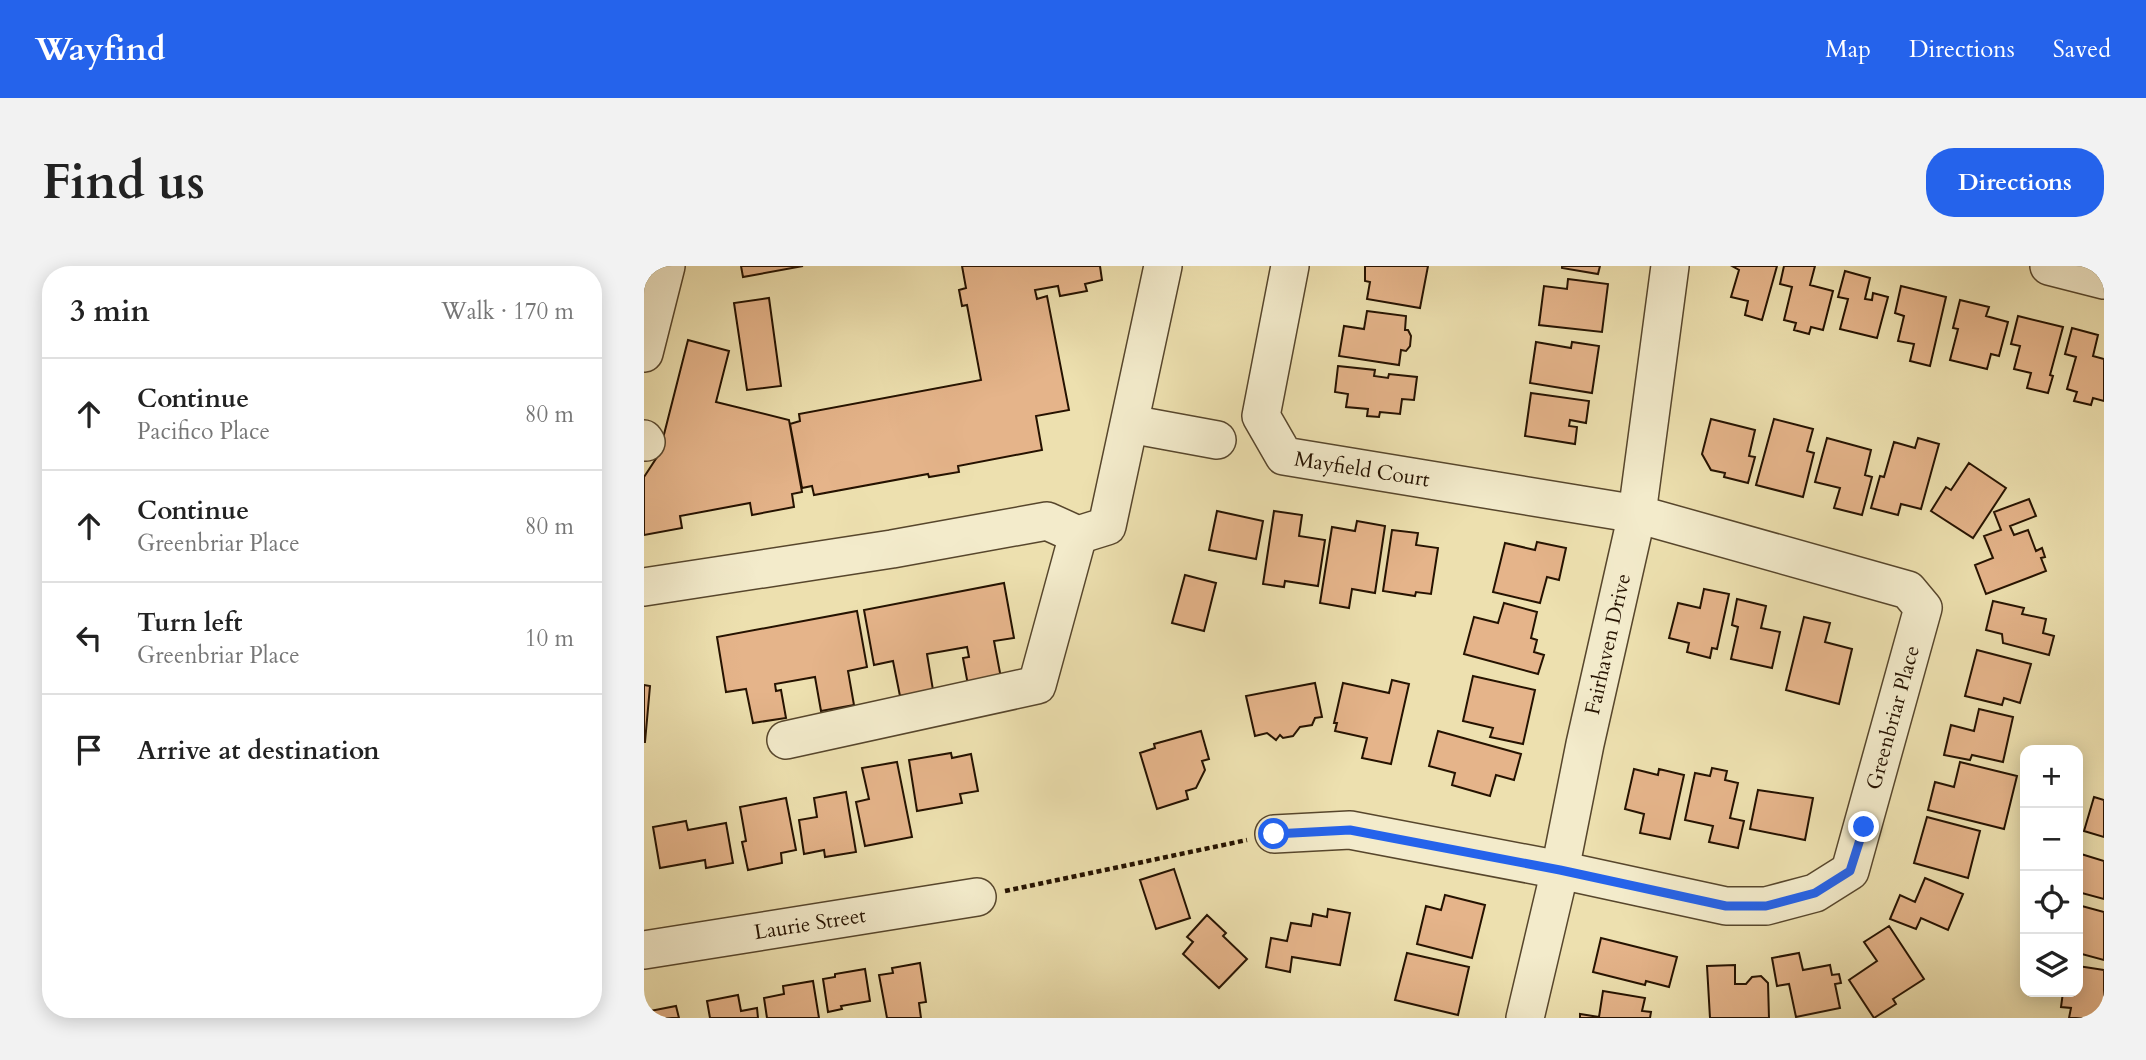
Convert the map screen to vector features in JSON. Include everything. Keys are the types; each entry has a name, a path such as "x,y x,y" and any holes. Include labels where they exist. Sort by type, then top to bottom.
{"street":[{"path":"644,353 666,266"},
{"path":"644,587 892,549 1047,520 1078,535 1107,526 1163,266"},
{"name":"Mayfield Court","path":"1290,266 1261,416 1284,456 1637,514"},
{"name":"Fairhaven Drive","path":"1525,1018 1637,514 1670,266"},
{"path":"2049,266 2104,280"},
{"path":"1130,424 1217,440"},
{"name":"Greenbriar Place","path":"1560,870 1726,906 1766,906 1815,893 1850,871 1923,608 1908,590 1637,514"},
{"path":"786,740 1037,685 1078,535"},
{"path":"1274,834 1350,830 1560,870"},
{"name":"Laurie Street","path":"644,950 977,897"}],"path":[{"path":"977,897 1274,834"}],"building":[{"path":"741,266 803,266 743,277"},
{"path":"962,266 1100,266 1102,280 1085,284 1087,291 1060,296 1058,286 1035,290 1037,299 1047,296 1069,410 1036,416 1042,450 958,466 959,472 929,477 928,474 814,495 812,486 802,488 790,424 800,421 799,414 981,380 967,305 962,306 959,290 966,288"},
{"path":"1365,266 1428,266 1420,308 1367,299 1370,282 1365,281"},
{"path":"1562,266 1600,266 1598,274"},
{"path":"1732,266 1777,266 1762,320 1745,315 1748,301 1731,297 1739,270"},
{"path":"1784,266 1815,266 1810,285 1833,291 1823,330 1811,327 1809,334 1794,330 1796,323 1784,320 1792,287 1780,284"},
{"path":"1845,271 1870,278 1865,299 1872,300 1873,293 1888,297 1877,338 1840,329 1848,299 1838,297"},
{"path":"1568,279 1608,284 1602,332 1539,325 1544,286 1567,289"},
{"path":"1901,286 1946,297 1930,366 1910,361 1914,344 1898,341 1904,316 1895,313"},
{"path":"769,298 781,386 747,390 734,303"},
{"path":"1960,300 1989,307 1986,316 2008,322 1999,356 1991,354 1987,369 1950,360 1958,329 1953,328"},
{"path":"1367,311 1406,316 1405,330 1408,330 1411,336 1410,346 1406,351 1401,350 1399,365 1339,356 1344,326 1364,329"},
{"path":"2018,316 2063,327 2048,393 2027,388 2031,373 2014,369 2020,346 2011,344"},
{"path":"2072,328 2098,335 2093,356 2104,359 2104,401 2093,398 2091,405 2074,401 2077,392 2067,389 2076,357 2065,354"},
{"path":"688,340 729,351 716,402 789,420 802,492 792,494 794,507 752,515 750,503 680,516 682,528 644,535 644,477 659,454"},
{"path":"1536,342 1571,348 1572,342 1599,346 1592,393 1530,383"},
{"path":"1338,366 1375,370 1374,376 1388,378 1389,374 1417,377 1414,400 1402,399 1400,414 1380,412 1379,417 1367,416 1368,409 1346,407 1348,394 1335,392"},
{"path":"1531,393 1589,401 1586,423 1570,420 1569,426 1577,427 1575,444 1525,436"},
{"path":"1711,419 1755,430 1749,456 1755,457 1748,483 1724,477 1725,473 1711,470 1702,454"},
{"path":"1774,419 1813,429 1807,451 1814,453 1803,497 1756,485"},
{"path":"1827,438 1871,450 1865,475 1872,477 1862,515 1834,508 1840,488 1815,482"},
{"path":"1918,438 1939,444 1921,509 1901,504 1898,515 1871,508 1894,442 1915,448"},
{"path":"1969,463 2006,488 1973,538 1931,511 1946,487 1951,490"},
{"path":"2029,499 2036,516 2010,526 2014,535 2028,530 2036,551 2042,548 2045,557 2041,558 2046,571 1986,594 1975,565 1993,558 1984,536 2001,530 1994,512"},
{"path":"1217,511 1263,521 1256,559 1209,550"},
{"path":"1274,511 1302,515 1299,536 1325,540 1318,586 1285,581 1284,587 1263,584"},
{"path":"1357,521 1385,526 1375,593 1352,589 1349,608 1320,603 1332,527 1355,531"},
{"path":"1392,530 1418,533 1416,545 1438,548 1431,594 1416,592 1415,596 1383,591"},
{"path":"1537,542 1566,548 1559,580 1547,577 1540,603 1493,592 1505,543 1535,550"},
{"path":"1185,575 1216,583 1204,631 1172,623"},
{"path":"1004,583 1014,638 994,641 1001,678 968,685 963,658 969,657 967,647 927,654 933,690 900,696 893,661 874,665 864,610"},
{"path":"1704,589 1729,594 1717,649 1712,648 1710,658 1687,652 1689,643 1669,638 1678,603 1700,608"},
{"path":"1737,599 1766,606 1761,628 1780,632 1772,668 1731,659 1738,627 1732,625"},
{"path":"1993,601 2024,608 2022,614 2046,619 2043,633 2054,636 2049,655 2003,643 2002,634 1986,630"},
{"path":"1504,603 1537,612 1531,638 1537,640 1534,652 1544,655 1538,674 1464,654 1474,617 1498,623"},
{"path":"857,611 867,667 848,671 854,705 821,711 815,677 775,684 776,691 781,690 786,718 753,723 746,689 726,692 717,637"},
{"path":"1804,617 1830,623 1825,642 1852,649 1839,704 1786,690"},
{"path":"1977,650 2031,664 2020,703 2004,698 2002,705 1965,696"},
{"path":"1473,676 1535,690 1523,744 1490,737 1493,728 1463,721"},
{"path":"1392,680 1409,684 1391,764 1362,758 1367,738 1335,731 1337,723 1334,723 1343,683 1389,693"},
{"path":"1315,683 1322,717 1315,718 1312,725 1300,727 1293,736 1283,738 1280,735 1276,740 1267,733 1255,736 1246,696"},
{"path":"644,685 650,686 645,742 644,742"},
{"path":"1979,709 2013,717 2003,762 1972,755 1970,760 1944,755 1951,725 1974,731"},
{"path":"1201,731 1209,759 1202,761 1205,770 1196,788 1186,791 1188,799 1157,809 1140,753 1155,748 1154,744"},
{"path":"1438,731 1521,754 1514,780 1496,775 1490,796 1452,785 1455,773 1429,766"},
{"path":"951,753 952,758 971,754 978,791 960,794 962,803 917,811 909,760"},
{"path":"897,762 912,837 865,846 856,802 869,799 862,768"},
{"path":"1960,762 2017,776 2004,829 1928,810 1935,782 1954,787"},
{"path":"1712,768 1727,771 1725,780 1738,783 1730,818 1744,821 1738,848 1709,842 1713,826 1685,820 1695,773 1710,776"},
{"path":"1634,769 1658,775 1659,769 1684,775 1670,839 1640,833 1644,814 1625,809"},
{"path":"1758,790 1813,798 1805,840 1750,829"},
{"path":"846,792 856,852 825,857 824,850 804,854 799,820 817,817 814,798"},
{"path":"2094,797 2104,800 2104,837 2084,831"},
{"path":"786,798 796,850 781,853 782,863 748,870 742,842 746,841 740,807"},
{"path":"1927,817 1980,831 1968,878 1914,863"},
{"path":"686,821 688,830 726,823 733,863 706,868 705,860 660,868 653,827"},
{"path":"2083,855 2104,861 2104,899 2083,893"},
{"path":"1174,869 1190,918 1156,929 1140,880"},
{"path":"1925,878 1963,894 1948,930 1921,918 1916,929 1890,919 1900,895 1915,902"},
{"path":"1445,895 1485,905 1472,958 1417,944 1426,906 1441,910"},
{"path":"2083,906 2104,912 2104,960 2083,954"},
{"path":"1328,909 1350,913 1340,965 1292,957 1290,972 1266,967 1271,938 1287,941 1291,923 1311,926 1313,914 1327,917"},
{"path":"1207,915 1226,933 1223,936 1247,959 1219,988 1183,954 1193,942 1187,937"},
{"path":"1889,926 1924,979 1893,999 1896,1004 1874,1018 1849,980 1877,961 1864,942"},
{"path":"1601,938 1677,957 1669,987 1646,981 1645,985 1593,972"},
{"path":"1407,953 1469,967 1458,1015 1395,1000"},
{"path":"1799,953 1803,970 1830,965 1832,975 1839,974 1841,983 1835,984 1840,1008 1796,1017 1789,984 1777,986 1772,958"},
{"path":"920,963 926,1002 919,1003 921,1018 887,1018 879,975 893,973 892,968"},
{"path":"1735,965 1735,984 1746,984 1752,977 1761,976 1768,983 1769,1018 1710,1018 1707,966"},
{"path":"2083,967 2104,970 2104,1018 2069,1018 2071,1008 2061,1007 2062,997 2083,997"},
{"path":"865,969 870,1001 841,1006 842,1009 828,1012 823,979"},
{"path":"813,981 819,1018 767,1018 764,998 784,994 783,986"},
{"path":"1603,991 1645,998 1642,1011 1651,1012 1650,1018 1580,1018 1580,1014 1599,1017"},
{"path":"738,995 741,1011 757,1008 758,1018 710,1018 707,1001"},
{"path":"676,1006 679,1018 652,1018 650,1011"}],"route":[{"path":"1274,834 1350,830 1560,870 1726,906 1766,906 1815,893 1850,871 1864,827"}]}
